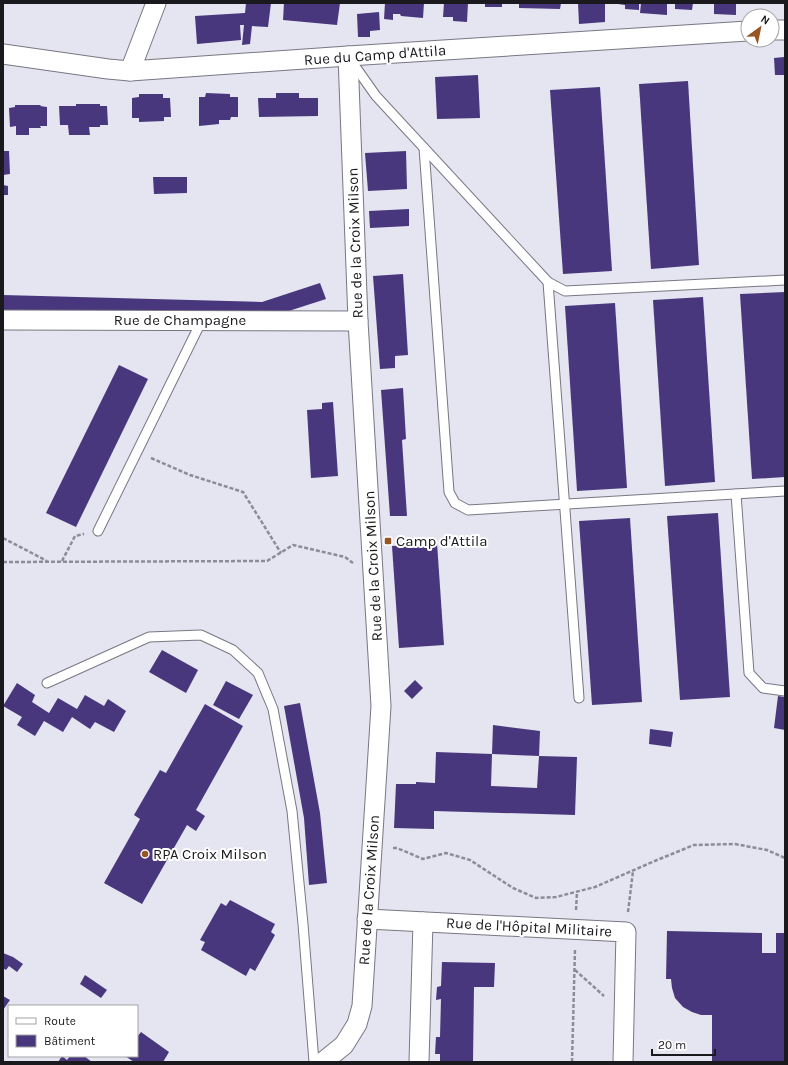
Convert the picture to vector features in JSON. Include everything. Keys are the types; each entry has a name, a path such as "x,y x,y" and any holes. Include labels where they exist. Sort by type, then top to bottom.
{"street":[{"path":"130,71 156,3"},
{"name":"Rue du Camp d'Attila","path":"3,54 130,71 740,32"},
{"name":"Rue de la Croix Milson","path":"323,1062 344,1045 357,1024 362,1006 381,706 358,321 348,56"},
{"name":"Rue de Champagne","path":"4,322 202,320 358,321"},
{"name":"Rue de l'Hôpital Militaire","path":"367,919 626,932 623,1062"},
{"path":"419,1062 423,922"}],"lane":[{"path":"348,56 376,96 424,148 548,282 565,291 785,280"},
{"path":"424,148 449,492 455,503 468,510 785,491"},
{"path":"548,282 579,698"},
{"path":"98,531 202,320"},
{"path":"736,494 749,673 763,688 785,691"},
{"path":"47,683 149,637 201,635 233,650 258,673 273,709 292,811 314,1062"}],"path":[{"path":"137,452 190,475 242,492 281,553"},
{"path":"62,561 75,536 98,531"},
{"path":"3,538 47,561"},
{"path":"3,562 268,561 293,545 345,556 374,578"},
{"path":"372,846 397,848 423,859 446,853 470,860 513,888 536,898 556,897 594,887 694,845 735,844 767,850 785,858"},
{"path":"626,932 633,870"},
{"path":"572,1062 577,892"},
{"path":"574,970 624,1013"}],"building":[{"path":"246,3 271,3 268,27 252,26 250,44 242,45 244,25 240,25 241,40 197,44 195,16 245,13"},
{"path":"284,3 340,3 337,25 283,20"},
{"path":"385,3 424,3 423,18 393,14 393,20 384,19"},
{"path":"444,3 468,3 467,22 453,21 453,17 443,17"},
{"path":"485,3 502,3 502,7 485,7"},
{"path":"519,3 561,3 560,9 519,8"},
{"path":"578,3 605,3 605,22 579,24"},
{"path":"618,3 639,3 639,10 625,9 625,5"},
{"path":"641,3 667,3 667,15 640,13"},
{"path":"675,3 693,3 692,10 675,9"},
{"path":"714,3 736,3 736,15 714,14"},
{"path":"379,12 380,30 370,31 370,37 358,37 357,14"},
{"path":"784,57 785,75 775,75 774,58"},
{"path":"478,75 480,118 437,119 435,77"},
{"path":"688,81 699,265 651,269 639,84"},
{"path":"600,87 612,271 563,274 550,90"},
{"path":"206,93 230,94 230,97 238,97 238,117 231,117 230,120 219,120 219,124 199,126 199,97 205,97"},
{"path":"276,93 299,93 299,98 318,98 318,116 259,117 258,98 276,98"},
{"path":"139,94 163,94 163,98 170,98 171,117 164,117 164,121 139,122 139,118 132,118 132,98 139,97"},
{"path":"76,104 100,104 100,106 107,106 108,125 89,127 90,135 69,135 68,125 60,125 59,106 76,106"},
{"path":"15,105 41,105 40,106 47,107 47,126 40,126 41,128 29,128 29,135 16,135 16,126 10,127 9,108 15,107"},
{"path":"3,151 9,151 10,174 3,175"},
{"path":"406,151 407,189 368,191 365,153"},
{"path":"153,177 187,177 187,193 154,194"},
{"path":"3,185 8,186 8,195 3,195"},
{"path":"409,209 409,226 370,228 369,211"},
{"path":"403,274 408,355 395,356 395,368 380,369 373,276"},
{"path":"320,283 326,299 267,318 3,311 3,295 262,302"},
{"path":"785,292 785,477 752,479 740,294"},
{"path":"703,297 715,482 665,486 653,300"},
{"path":"615,303 627,488 577,491 565,306"},
{"path":"119,365 148,379 76,527 46,513"},
{"path":"403,388 406,439 402,440 407,516 390,516 381,390"},
{"path":"333,402 338,476 311,478 307,410 322,409 322,403"},
{"path":"718,513 730,697 680,700 667,516"},
{"path":"630,518 642,702 592,705 579,521"},
{"path":"437,543 444,645 399,648 392,546"},
{"path":"162,650 198,670 186,693 149,672"},
{"path":"415,680 423,688 412,699 404,691"},
{"path":"226,681 253,695 239,719 213,705"},
{"path":"17,683 35,695 32,702 49,713 58,698 77,709 85,695 104,706 108,699 126,711 114,732 95,722 90,729 72,717 63,732 44,721 35,736 17,725 22,717 3,706"},
{"path":"778,696 785,697 785,730 774,728"},
{"path":"300,703 320,813 327,883 309,885 304,818 284,706"},
{"name":"RPA Croix Milson","path":"205,704 243,726 196,810 205,816 196,831 187,825 142,904 104,883 140,819 134,815 160,770 166,773"},
{"path":"493,725 540,731 539,756 492,754"},
{"path":"650,729 673,732 671,747 649,744"},
{"path":"436,752 492,754 491,786 537,788 539,756 577,757 575,815 434,811 434,829 394,828 396,784 416,784 416,782 435,783"},
{"path":"230,900 275,924 271,932 275,935 255,971 250,968 246,976 201,950 205,942 200,940 221,903 226,906"},
{"path":"667,931 762,933 762,953 776,953 776,933 785,933 785,1062 712,1062 712,1015 701,1015 683,1007 675,998 671,979 666,979"},
{"path":"3,953 13,957 23,964 17,972 9,966 6,970 3,968"},
{"path":"442,962 495,963 494,987 474,987 473,1062 440,1062 440,1054 435,1054 436,1037 440,1037 441,999 436,1000 437,987 441,986"},
{"path":"85,975 107,990 101,998 80,984"},
{"path":"3,996 10,1000 3,1010"},
{"path":"141,1032 169,1052 163,1062 134,1062 126,1057 138,1057 138,1036"},
{"path":"61,1057 67,1060 69,1057 85,1057 92,1062 58,1062"}],"place":[{"name":"Camp d'Attila","path":"388,541"},
{"name":"RPA Croix Milson","path":"145,854"}]}
